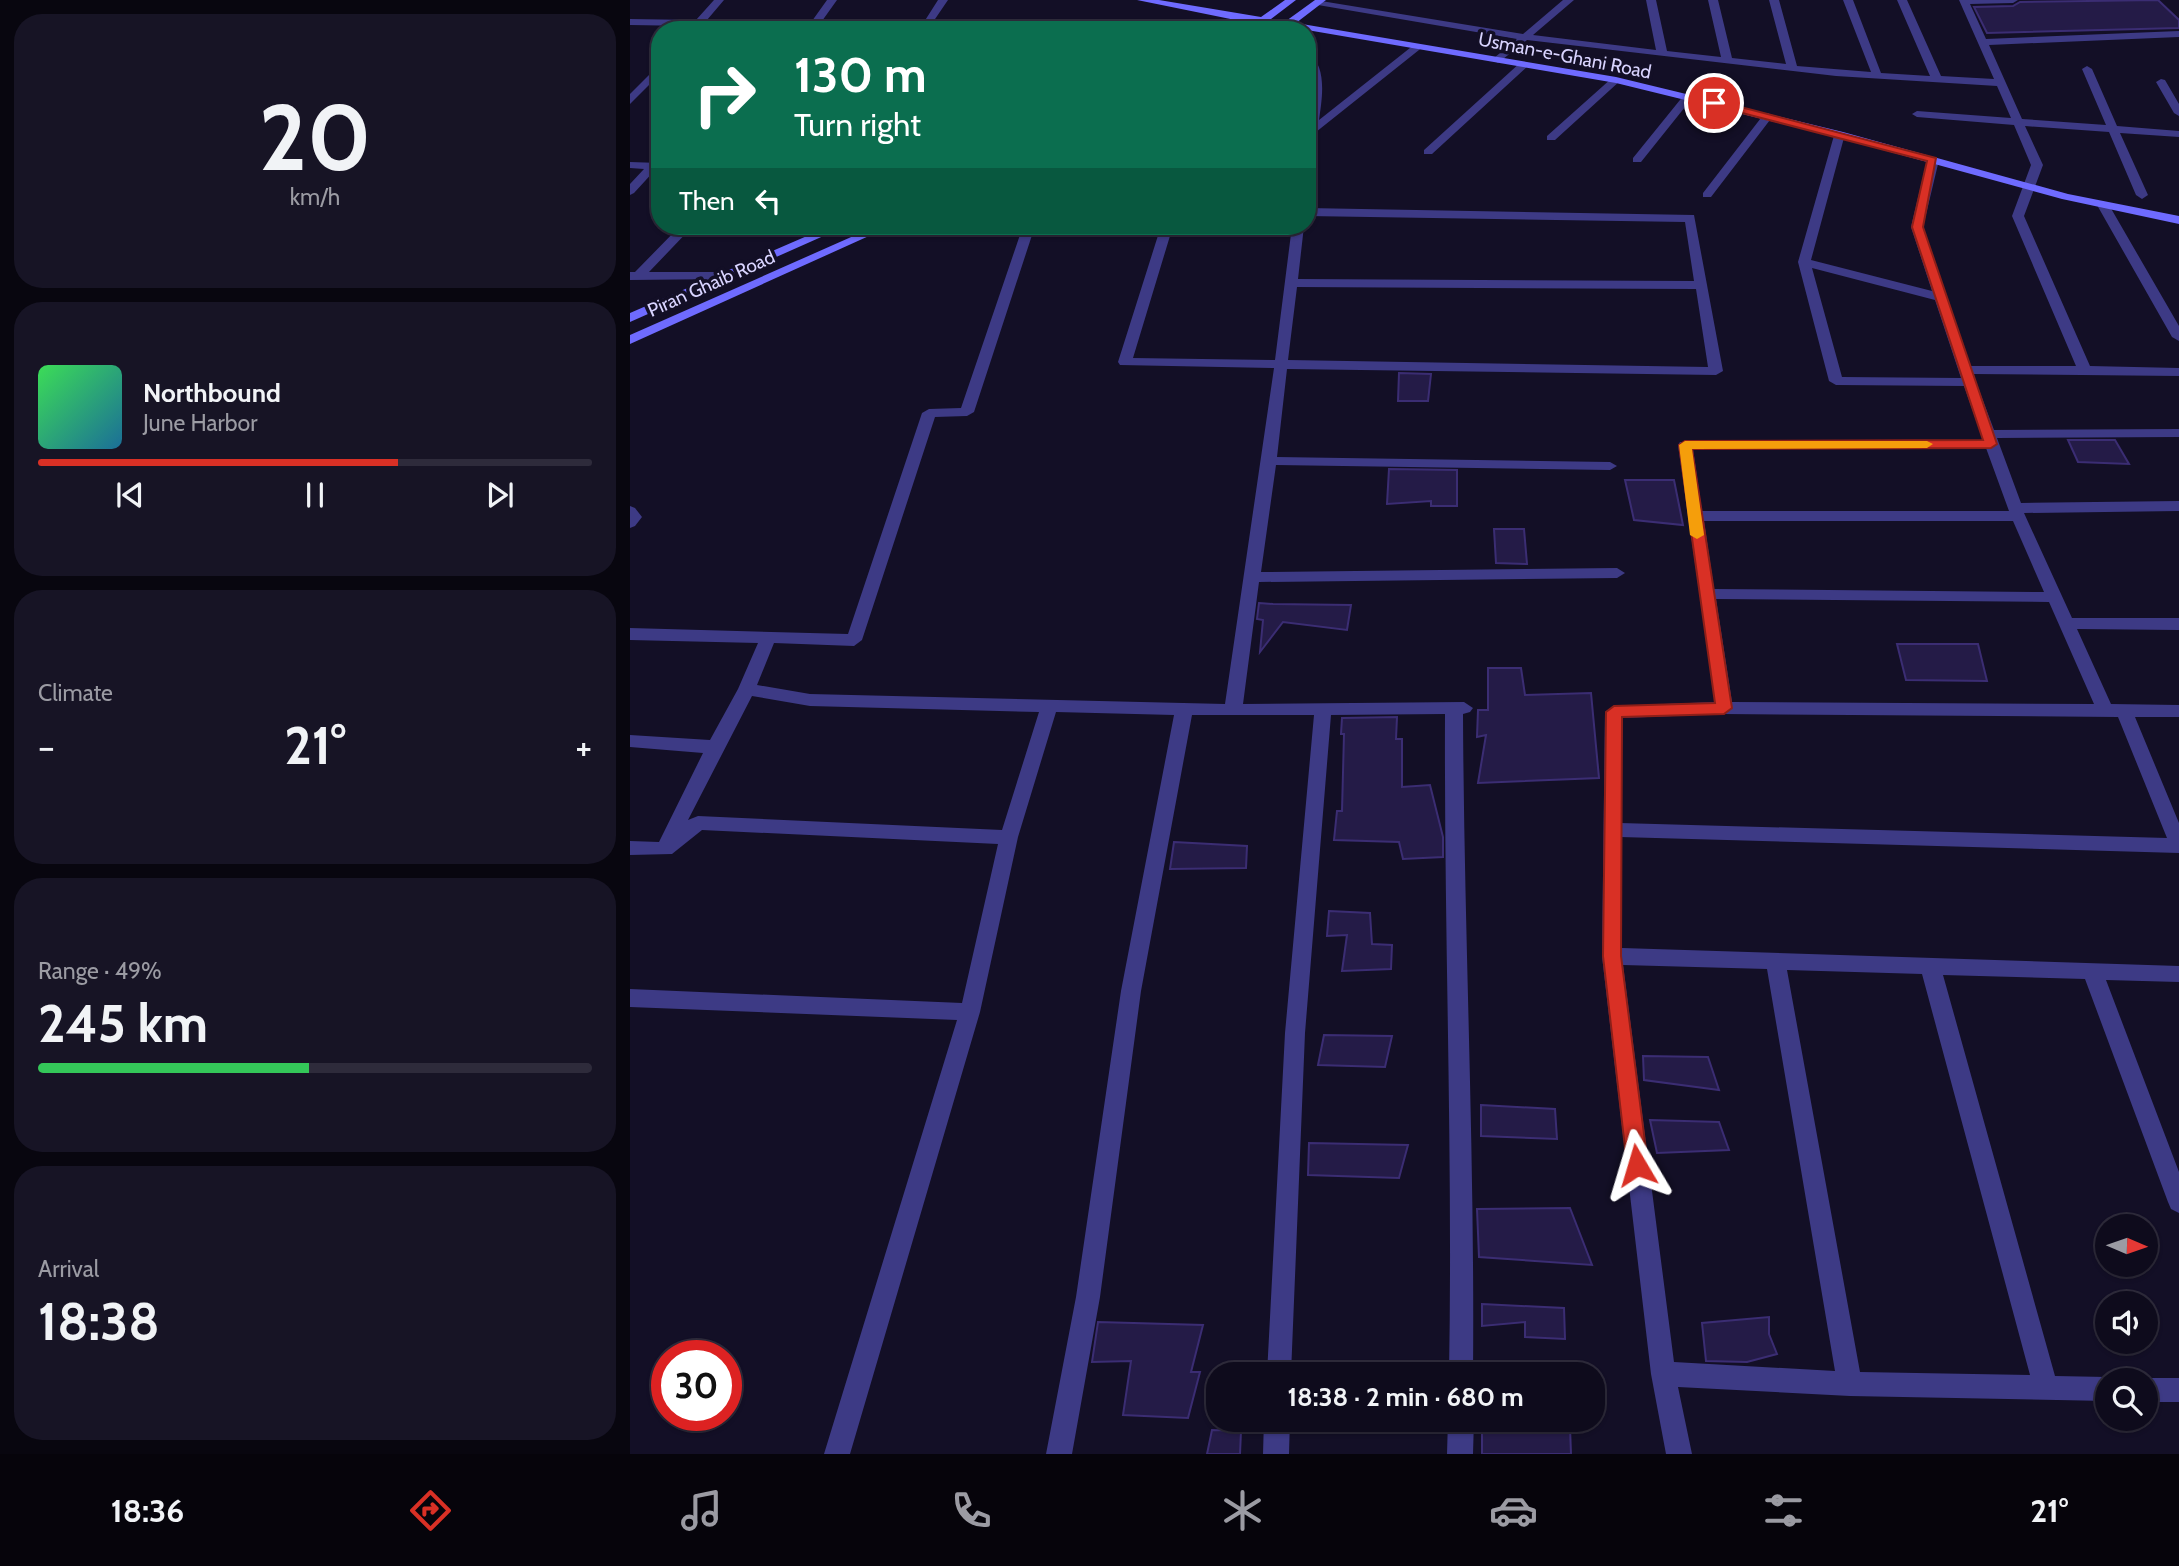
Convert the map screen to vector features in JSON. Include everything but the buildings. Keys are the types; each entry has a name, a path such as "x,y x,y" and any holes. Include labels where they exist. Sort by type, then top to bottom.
{"main road":[{"name":"Usman-e-Ghani Road","path":"1142,0 1267,21"},
{"path":"1264,20 1292,0"},
{"path":"1292,21 1320,1"},
{"name":"Usman-e-Ghani Road","path":"1316,32 1419,46 1616,80 1839,134 2102,205 2179,220"},
{"name":"Piran Ghaib Road","path":"630,318 819,235"},
{"name":"Piran Ghaib Road","path":"630,341 865,235"}],"street":[{"path":"700,21 719,0"},
{"path":"816,21 832,0"},
{"path":"929,21 943,0"},
{"path":"1498,60 1569,0"},
{"path":"1651,0 1662,54"},
{"path":"1713,0 1727,61"},
{"path":"1774,0 1792,68"},
{"path":"1848,0 1877,75"},
{"path":"1902,0 1937,79"},
{"path":"2013,0 1964,1 2038,165 2027,186 2018,216 2085,370"},
{"path":"1320,1 1526,37 1662,54 1792,68 2001,83"},
{"path":"630,22 651,23"},
{"path":"1983,42 2179,34"},
{"path":"1316,127 1419,46"},
{"path":"1428,152 1525,64"},
{"path":"2087,69 2142,195"},
{"path":"630,101 651,77"},
{"path":"1551,138 1616,80"},
{"path":"2161,82 2179,113"},
{"path":"630,83 645,84"},
{"path":"1636,160 1688,97"},
{"path":"1917,114 2179,134"},
{"path":"1707,195 1768,116"},
{"path":"1839,134 1804,262 1836,381 2085,370 2179,372"},
{"path":"1933,160 1917,227 1967,376 2017,512 2105,710"},
{"path":"630,165 651,166"},
{"path":"630,191 651,171"},
{"path":"2102,205 2179,337"},
{"path":"1164,235 1125,362 1716,370 1690,218 1316,212"},
{"path":"634,276 677,235"},
{"path":"630,634 854,640 929,413 967,412 1026,235"},
{"path":"1233,710 1250,577 1269,461 1297,235"},
{"path":"1804,262 1940,296"},
{"path":"634,276 722,276"},
{"path":"1292,283 1702,285"},
{"path":"1724,708 1685,445 2179,433"},
{"path":"1269,461 1610,466"},
{"path":"1694,516 2017,512 2179,506"},
{"path":"630,511 634,517 630,523"},
{"path":"1250,577 1617,573"},
{"path":"1705,594 2055,597"},
{"path":"2066,623 2179,624"},
{"path":"665,849 747,689 768,638"},
{"path":"747,689 810,700 1233,710 1459,708 1454,906 1463,1239 1461,1362"},
{"path":"837,1454 970,1012 1009,837 1049,706"},
{"path":"1679,1454 1663,1374 1612,956 1614,712 1724,708 2179,711"},
{"path":"1059,1454 1088,1297 1131,991 1184,709"},
{"path":"1280,1362 1294,1033 1323,709"},
{"path":"1611,830 2179,846 2124,710"},
{"path":"630,741 715,747"},
{"path":"630,848 665,849 698,823 1009,837"},
{"path":"1612,956 2179,974"},
{"path":"1774,960 1850,1384"},
{"path":"1930,966 2046,1388"},
{"path":"2092,971 2179,1202"},
{"path":"630,998 970,1012"},
{"path":"1663,1374 1850,1384 2095,1389"},
{"path":"2158,1390 2179,1390"},
{"path":"1276,1454 1277,1432"},
{"path":"1460,1454 1461,1432"}],"slow traffic":[{"path":"1697,535 1685,445 1927,444"}],"route":[{"path":"1637,1165 1612,956 1614,712 1724,708 1685,445 1991,444 1917,227 1933,160 1714,103"}]}
